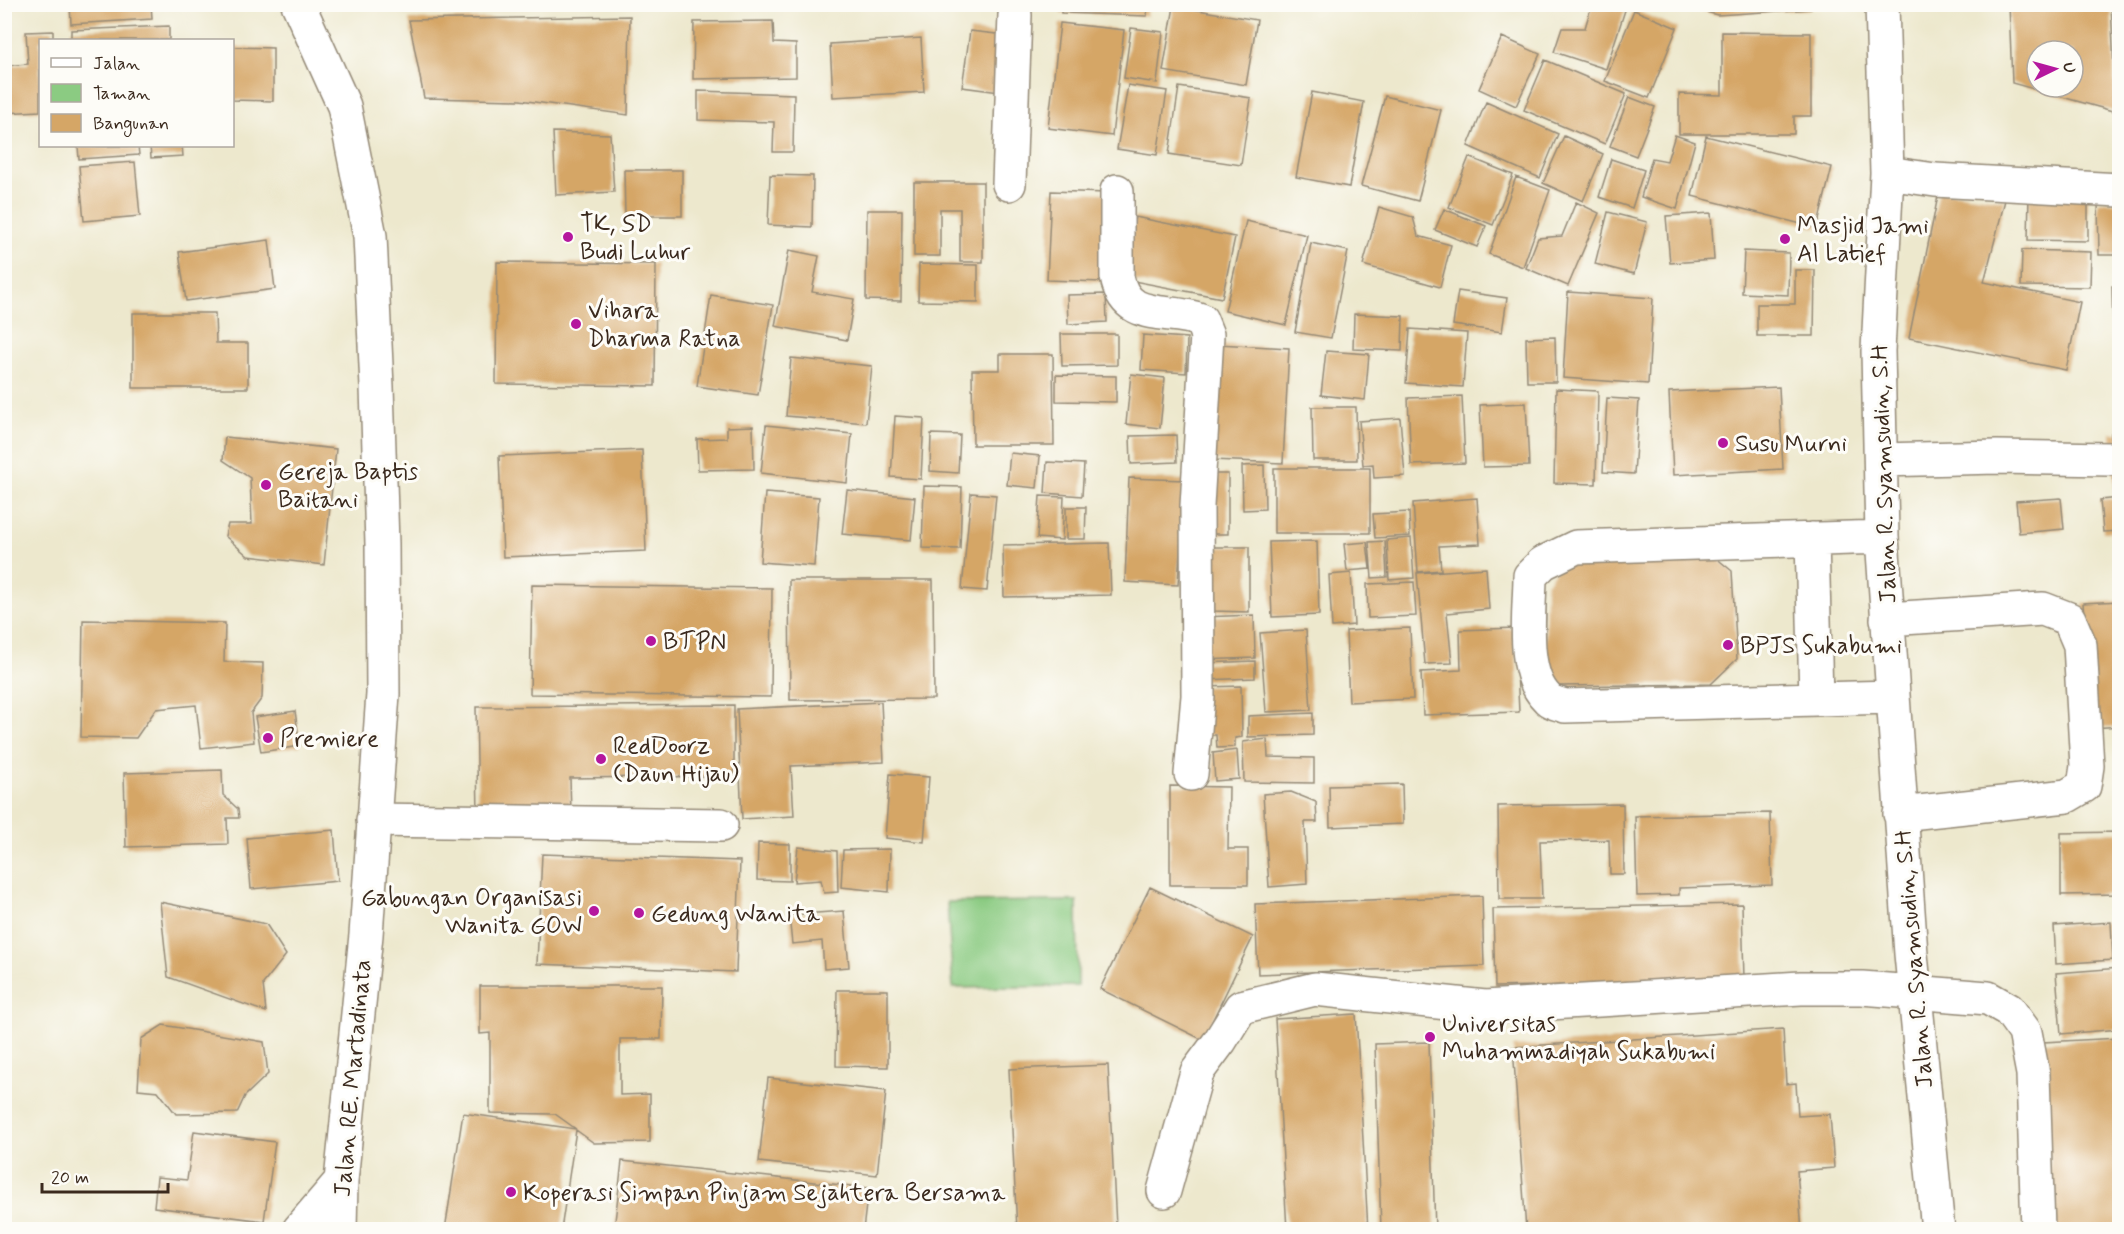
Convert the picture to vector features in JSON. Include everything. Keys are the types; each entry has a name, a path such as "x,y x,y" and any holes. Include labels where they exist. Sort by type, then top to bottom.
{"street":[{"name":"Jalan RE. Martadinata","path":"297,4 344,106 370,236 382,544 383,694 366,935 341,1181 340,1230"},
{"name":"Jalan R. Syamsudin, S.H","path":"1882,4 1887,173 1878,351 1882,537 1900,814 1938,1230"},
{"path":"1009,184 1015,15"},
{"path":"1887,173 1935,180 2120,190"},
{"path":"1118,191 1117,277 1119,290 1126,301 1140,310 1201,320 1207,334 1197,506 1198,696 1191,774"},
{"path":"1881,460 1996,457 2109,459"},
{"path":"1882,537 1576,547 1543,563 1530,576 1529,653 1535,682 1549,700 1565,706 1892,697"},
{"path":"1812,539 1816,699"},
{"path":"1887,619 2043,609 2069,619 2080,645 2087,766 2085,786 2067,796 1900,814"},
{"path":"373,820 721,825"},
{"path":"1164,1191 1197,1072 1241,1007 1315,989 1485,1007 1801,988 1915,992 1988,998 2009,1010 2025,1032 2033,1074 2038,1230"},
{"path":"298,1230 341,1181"}],"green space":[{"path":"1077,901 1078,986 953,988 947,902"}],"building":[{"path":"70,4 151,4 152,19 71,24"},
{"path":"1061,4 1148,4 1147,16 1061,13"},
{"path":"1592,4 1627,4 1606,69 1554,52 1562,28 1585,28"},
{"path":"1678,4 1811,4 1811,9 1717,15"},
{"path":"2009,4 2111,4 2116,112 2069,99 2085,99 2085,39 2025,39 2025,87 2012,83"},
{"path":"1174,6 1257,20 1246,85 1163,71"},
{"path":"1634,10 1677,28 1649,98 1605,81"},
{"path":"630,16 628,115 520,100 424,98 409,20"},
{"path":"773,21 774,43 796,44 796,77 693,79 694,22"},
{"path":"1060,23 1124,30 1112,136 1048,128"},
{"path":"169,26 169,39 71,39 71,30"},
{"path":"1131,28 1163,32 1157,83 1124,78"},
{"path":"53,31 53,39 39,39 39,111 4,113 4,66 28,64 26,32"},
{"path":"970,31 1014,36 1007,93 962,87"},
{"path":"1722,32 1811,33 1811,116 1794,116 1794,134 1679,134 1679,94 1722,95"},
{"path":"1502,37 1540,54 1516,106 1479,89"},
{"path":"921,38 924,92 833,97 830,44"},
{"path":"234,47 273,48 273,101 234,100"},
{"path":"1545,60 1626,94 1605,144 1524,110"},
{"path":"1128,85 1167,91 1157,155 1117,149"},
{"path":"1179,87 1251,98 1241,165 1169,154"},
{"path":"698,91 794,94 793,152 773,152 774,122 698,120"},
{"path":"1312,92 1364,102 1349,187 1296,177"},
{"path":"1385,96 1441,110 1418,201 1361,186"},
{"path":"1629,97 1655,107 1636,156 1610,146"},
{"path":"1486,102 1558,134 1540,178 1468,146"},
{"path":"553,132 610,134 614,192 556,195"},
{"path":"1675,135 1695,142 1677,209 1641,197 1652,158 1667,161"},
{"path":"1564,136 1603,154 1583,201 1543,183"},
{"path":"1706,136 1832,167 1817,228 1692,196"},
{"path":"78,147 138,147 139,155 79,159"},
{"path":"150,147 182,147 183,156 151,158"},
{"path":"1469,157 1513,175 1493,225 1449,207"},
{"path":"1611,159 1644,170 1632,208 1599,197"},
{"path":"135,162 140,216 84,221 79,166"},
{"path":"624,170 682,170 682,216 625,216"},
{"path":"770,175 813,176 812,227 768,225"},
{"path":"1516,177 1550,190 1523,267 1489,254"},
{"path":"914,182 983,182 983,262 960,262 960,209 940,209 940,256 914,256"},
{"path":"1051,191 1106,193 1102,282 1047,280"},
{"path":"1939,191 2005,200 1984,282 2080,302 2066,370 1909,338"},
{"path":"2029,194 2088,195 2088,241 2028,240"},
{"path":"1576,202 1599,213 1568,286 1526,268 1538,238 1562,236"},
{"path":"2098,202 2120,202 2120,255 2099,255"},
{"path":"1379,207 1413,217 1418,236 1451,245 1440,287 1363,265"},
{"path":"1444,209 1486,226 1477,247 1435,230"},
{"path":"867,210 902,210 901,301 866,300"},
{"path":"1608,212 1647,222 1634,274 1595,264"},
{"path":"1711,213 1714,260 1670,263 1666,216"},
{"path":"1135,217 1235,237 1222,298 1123,279"},
{"path":"1246,221 1307,235 1286,325 1225,311"},
{"path":"269,240 275,289 186,301 179,252"},
{"path":"1311,243 1348,251 1331,338 1295,332"},
{"path":"789,250 819,256 812,292 854,299 847,340 775,326"},
{"path":"2022,250 2091,252 2090,287 2021,286"},
{"path":"1744,251 1789,253 1788,295 1742,293"},
{"name":"Vihara Dharma Ratna","path":"497,262 656,264 655,386 496,384"},
{"path":"919,264 978,265 978,302 918,301"},
{"path":"1795,270 1815,270 1814,336 1757,336 1757,304 1795,304"},
{"path":"2112,286 2120,286 2120,330 2113,330"},
{"path":"1458,291 1507,298 1502,332 1453,325"},
{"path":"1568,292 1653,298 1648,384 1563,378"},
{"path":"1106,294 1107,322 1068,324 1067,295"},
{"path":"711,295 773,305 758,395 697,386"},
{"path":"133,313 215,313 216,343 248,343 248,388 133,388"},
{"path":"1354,314 1403,316 1402,351 1353,349"},
{"path":"1410,329 1467,333 1463,387 1406,383"},
{"path":"1061,334 1117,334 1117,365 1062,366"},
{"path":"1143,335 1187,338 1186,373 1141,370"},
{"path":"1555,337 1556,382 1527,382 1526,338"},
{"path":"1218,344 1289,348 1283,463 1212,460"},
{"path":"1326,351 1369,354 1365,400 1321,395"},
{"path":"1000,354 1053,354 1054,445 973,445 972,370 1000,370"},
{"path":"791,358 872,366 866,423 786,416"},
{"path":"1131,374 1165,378 1160,428 1126,424"},
{"path":"1056,375 1116,376 1116,402 1056,401"},
{"path":"1779,387 1783,469 1673,475 1669,392"},
{"path":"1556,389 1598,391 1596,484 1554,483"},
{"path":"1462,396 1465,463 1411,465 1408,398"},
{"path":"1607,398 1639,400 1634,474 1603,472"},
{"path":"1526,403 1529,466 1483,467 1480,405"},
{"path":"1312,407 1356,407 1357,460 1313,460"},
{"path":"895,416 924,418 921,479 891,477"},
{"path":"1400,418 1405,476 1374,478 1373,464 1363,465 1359,421"},
{"path":"766,425 852,434 847,483 761,473"},
{"path":"753,426 754,469 698,470 697,439 727,438 727,427"},
{"path":"2111,433 2120,433 2120,495 2115,495"},
{"path":"931,434 960,435 958,473 930,471"},
{"path":"1176,435 1177,462 1131,464 1130,436"},
{"path":"225,437 336,449 324,565 248,556 225,536 228,524 252,524 250,478 223,460"},
{"path":"642,450 646,551 503,557 499,456"},
{"path":"1010,453 1040,456 1037,488 1007,485"},
{"path":"1047,462 1084,464 1082,496 1045,493"},
{"path":"1264,465 1265,509 1243,510 1242,466"},
{"path":"1274,468 1370,468 1370,533 1274,533"},
{"path":"1204,474 1228,474 1228,534 1204,534"},
{"path":"1129,478 1184,480 1178,585 1125,582"},
{"path":"924,486 962,487 960,549 922,548"},
{"path":"847,490 915,497 911,540 842,534"},
{"path":"765,493 819,497 814,566 760,562"},
{"path":"971,493 996,495 987,591 962,589"},
{"path":"1040,496 1064,497 1062,540 1037,538"},
{"path":"1477,498 1480,544 1439,546 1441,570 1418,572 1413,503"},
{"path":"2061,498 2064,529 2019,533 2016,501"},
{"path":"2120,498 2120,531 2103,532 2100,500"},
{"path":"1066,507 1086,507 1085,539 1066,539"},
{"path":"1409,512 1410,536 1375,538 1373,514"},
{"path":"1411,538 1414,578 1389,580 1387,540"},
{"path":"1317,541 1319,615 1272,617 1269,542"},
{"path":"1385,541 1387,577 1372,578 1369,542"},
{"path":"1367,542 1370,569 1347,571 1344,544"},
{"path":"1109,543 1111,595 1004,597 1003,545"},
{"path":"1213,547 1249,547 1249,612 1213,611"},
{"path":"1715,557 1732,571 1737,659 1711,684 1558,686 1545,678 1546,584 1561,563"},
{"path":"1486,568 1489,609 1447,613 1452,663 1425,664 1417,573"},
{"path":"1351,573 1354,625 1332,627 1329,575"},
{"path":"789,580 933,580 934,699 790,700"},
{"path":"1414,582 1416,616 1368,618 1367,584"},
{"name":"BTPN","path":"532,585 772,588 771,697 530,694"},
{"path":"2120,601 2120,726 2093,728 2083,603"},
{"path":"1254,615 1255,658 1202,660 1201,617"},
{"path":"83,620 225,623 224,662 263,663 262,698 251,713 254,742 201,748 196,705 156,709 136,738 81,737"},
{"path":"1410,628 1413,699 1349,702 1346,631"},
{"path":"1515,628 1519,712 1423,715 1421,672 1461,670 1460,630"},
{"path":"1306,630 1311,710 1266,712 1260,633"},
{"path":"1255,661 1255,678 1204,680 1203,663"},
{"path":"1241,686 1242,737 1235,738 1235,747 1217,748 1216,735 1205,735 1204,687"},
{"path":"881,702 884,762 791,766 794,816 742,819 737,709"},
{"path":"734,705 734,776 570,778 571,814 478,815 476,707"},
{"path":"295,711 300,746 261,752 255,717"},
{"path":"1313,713 1313,735 1248,737 1248,716"},
{"path":"1267,739 1268,757 1314,758 1314,783 1244,782 1243,742"},
{"path":"1237,750 1239,779 1215,781 1213,753"},
{"path":"222,770 223,795 238,809 239,818 227,818 228,844 126,847 124,773"},
{"path":"890,774 929,777 924,842 885,838"},
{"path":"1402,784 1403,824 1330,827 1329,786"},
{"path":"1170,786 1229,787 1228,849 1248,849 1248,885 1170,885"},
{"path":"1291,792 1316,802 1317,822 1305,822 1307,884 1269,887 1263,794"},
{"path":"1623,804 1624,874 1610,874 1609,840 1540,841 1542,899 1499,899 1498,806"},
{"path":"1770,813 1772,885 1679,888 1679,895 1637,896 1635,816"},
{"path":"334,830 338,881 251,889 247,838"},
{"path":"2120,832 2120,894 2061,895 2061,833"},
{"path":"758,843 790,844 790,881 757,880"},
{"path":"798,847 837,851 838,892 824,893 821,880 794,882"},
{"path":"890,849 889,892 841,887 843,850"},
{"name":"Gedung Wanita","path":"542,854 740,861 736,972 537,964"},
{"path":"1150,887 1253,937 1203,1040 1100,989"},
{"path":"1482,896 1484,966 1258,974 1255,904"},
{"path":"160,902 266,924 286,955 263,984 266,1012 168,977"},
{"path":"1742,904 1744,980 1495,987 1493,909"},
{"path":"844,911 849,967 824,969 822,941 792,944 789,915"},
{"path":"2111,922 2113,960 2056,964 2054,926"},
{"path":"2120,968 2120,1029 2061,1034 2056,973"},
{"path":"480,986 662,986 661,1039 620,1039 620,1095 650,1094 650,1142 594,1143 576,1130 561,1230 445,1230 463,1113 576,1129 555,1114 490,1113 490,1033 480,1034"},
{"path":"837,990 888,990 888,1067 836,1066"},
{"path":"1356,1014 1368,1230 1287,1230 1275,1019"},
{"path":"163,1025 264,1042 268,1074 245,1096 237,1113 176,1114 158,1091 138,1089 141,1039"},
{"path":"1783,1029 1786,1084 1796,1083 1798,1116 1830,1114 1834,1168 1797,1171 1802,1230 1526,1230 1513,1047"},
{"path":"2120,1038 2120,1230 2053,1230 2043,1042"},
{"path":"1429,1042 1435,1230 1381,1230 1375,1044"},
{"path":"1108,1065 1116,1227 1017,1230 1009,1069"},
{"path":"768,1078 886,1091 877,1175 759,1162"},
{"path":"194,1131 275,1142 264,1221 154,1207 157,1177 187,1180"},
{"path":"622,1161 868,1188 863,1230 614,1230"}],"place":[{"name":"TK, SD Budi Luhur","path":"568,237"},
{"name":"Masjid Jami Al Latief","path":"1785,239"},
{"name":"Vihara Dharma Ratna","path":"576,324"},
{"name":"Susu Murni","path":"1723,443"},
{"name":"Gereja Baptis Baitani","path":"266,485"},
{"name":"BTPN","path":"651,641"},
{"name":"BPJS Sukabumi","path":"1728,645"},
{"name":"Premiere","path":"268,738"},
{"name":"RedDoorz (Daun Hijau)","path":"601,759"},
{"name":"Gabungan Organisasi Wanita GOW","path":"594,911"},
{"name":"Gedung Wanita","path":"639,913"},
{"name":"Universitas Muhammadiyah Sukabumi","path":"1430,1037"},
{"name":"Koperasi Simpan Pinjam Sejahtera Bersama","path":"511,1192"}]}
